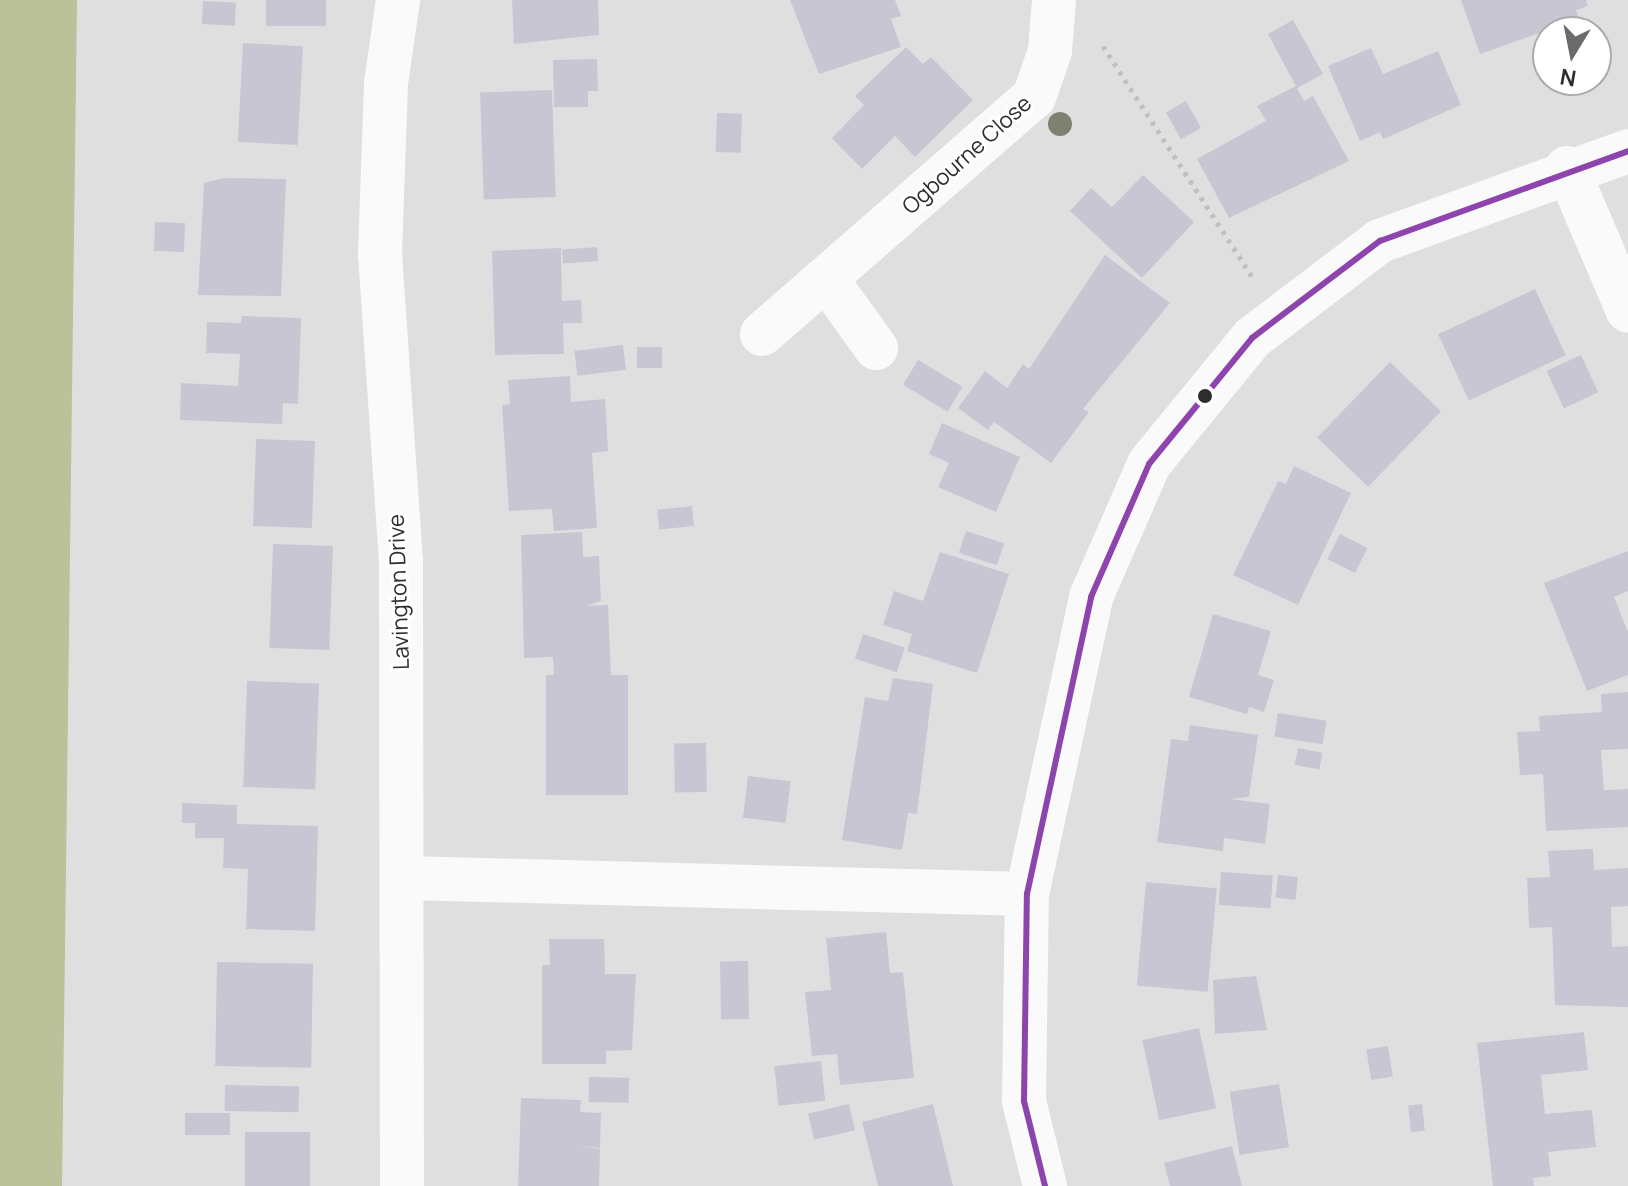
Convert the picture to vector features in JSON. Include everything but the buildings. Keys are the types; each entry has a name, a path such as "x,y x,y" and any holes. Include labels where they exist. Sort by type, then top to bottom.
{"street":[{"name":"Lavington Drive","path":"398,0 386,83 380,254 401,562 407,878 402,1186"},
{"name":"Ogbourne Close","path":"762,334 1034,97 1050,51 1054,0"},
{"path":"1045,1186 1024,1101 1027,894 1091,597 1149,464 1252,338 1329,275 1380,241 1567,168 1628,151"},
{"path":"1567,168 1628,311"},
{"path":"827,280 876,348"},
{"path":"407,878 1027,894"}],"path":[{"path":"1095,40 1247,270"}],"green space":[{"path":"0,0 77,0 62,1186 0,1186"}],"transit line":[{"path":"1045,1186 1024,1101 1027,894 1091,597 1149,464 1252,338 1380,241 1628,151"}]}
